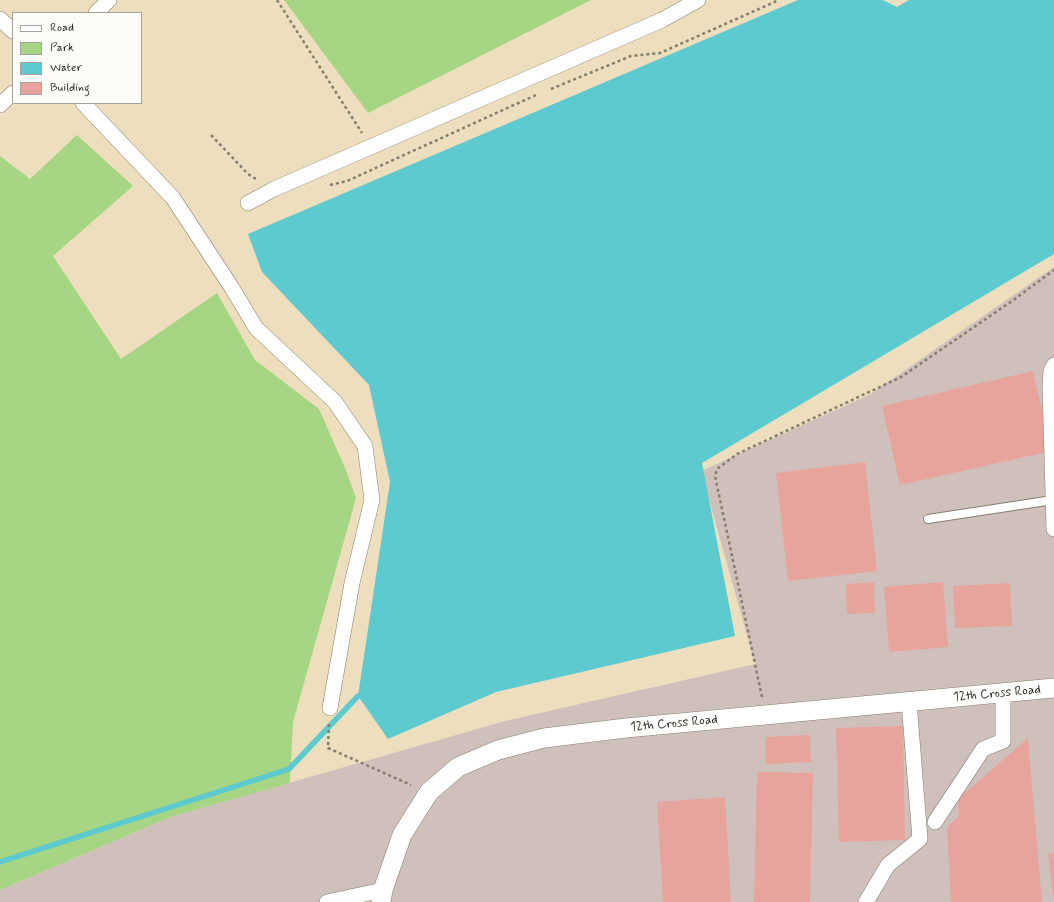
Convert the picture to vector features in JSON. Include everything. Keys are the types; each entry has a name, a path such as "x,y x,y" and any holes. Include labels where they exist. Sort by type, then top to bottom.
{"street":[{"path":"97,12 109,0"},
{"path":"248,203 274,189 662,20 698,0"},
{"path":"0,19 12,30"},
{"path":"0,105 12,94"},
{"path":"84,104 173,198 232,288 256,328 335,402 365,446 372,500 352,583 330,708"},
{"path":"1054,365 1051,371 1050,387 1054,529"},
{"name":"12th Cross Road","path":"382,896 402,836 428,792 458,767 498,750 544,738 626,728 1054,688"},
{"path":"935,822 983,749 1003,741 1003,693"},
{"path":"866,902 888,865 920,839 910,702"},
{"path":"327,902 382,896"}],"lane":[{"path":"928,519 1053,500"}],"path":[{"path":"277,0 371,147"},
{"path":"546,91 631,56 660,53 779,0"},
{"path":"325,186 347,180 539,94"},
{"path":"211,135 248,174 274,189"},
{"path":"766,715 715,476 717,469 737,454 901,377 1012,301 1054,270"},
{"path":"330,708 328,748 395,778"}],"shaded area":[{"path":"1054,267 1054,902 0,902 0,890 170,817 505,721 755,664 701,471 869,395"}],"green space":[{"path":"284,0 591,0 368,113"},
{"path":"77,135 133,186 53,256 121,359 217,293 255,360 319,409 345,468 356,498 293,722 290,783 170,817 0,890 0,156 30,179"}],"water":[{"path":"798,0 883,0 897,7 909,0 1054,0 1054,254 702,463 735,636 496,692 388,739 358,696 390,482 369,385 262,272 248,234"}],"building":[{"path":"1033,371 1051,451 900,485 882,406"},
{"path":"865,462 877,571 788,581 776,473"},
{"path":"874,582 875,613 847,614 846,584"},
{"path":"943,582 948,647 889,652 884,587"},
{"path":"1010,583 1012,626 955,628 953,586"},
{"path":"903,726 905,840 839,842 836,728"},
{"path":"810,735 811,762 766,764 765,737"},
{"path":"1028,738 1042,902 951,902 947,827 959,816 958,799"},
{"path":"757,772 813,773 810,902 754,902"},
{"path":"725,797 731,902 663,902 657,802"},
{"path":"1054,853 1054,895 1053,895 1048,854"}],"waterway":[{"path":"0,862 289,769 358,696"}]}
